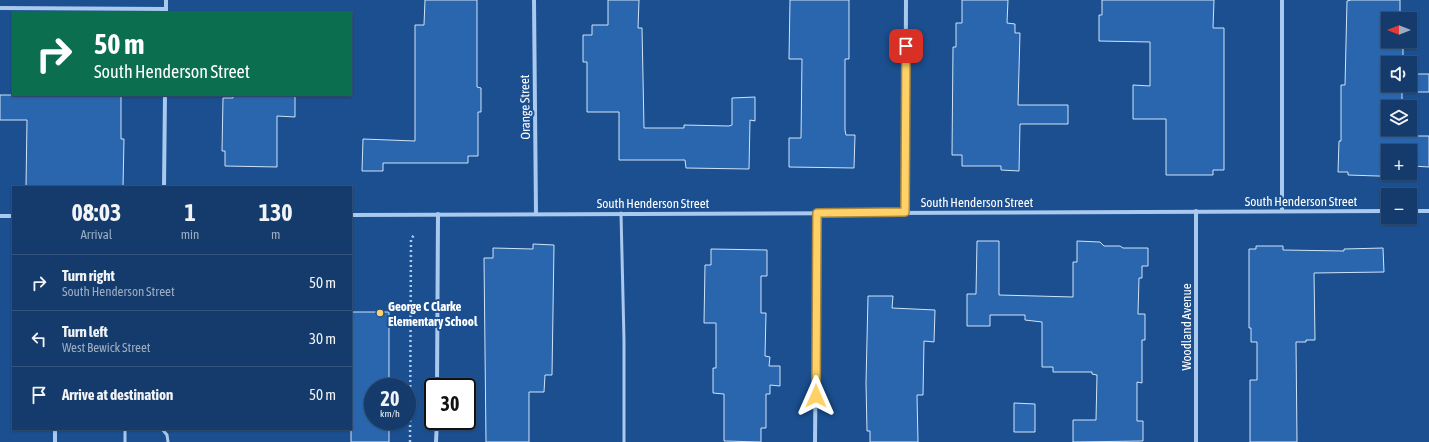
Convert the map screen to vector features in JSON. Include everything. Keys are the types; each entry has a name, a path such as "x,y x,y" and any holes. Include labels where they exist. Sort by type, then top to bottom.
{"street":[{"path":"0,8 166,11 166,0"},
{"name":"Orange Street","path":"534,0 536,214"},
{"path":"905,212 906,0"},
{"path":"1282,0 1282,211"},
{"path":"164,186 165,96"},
{"name":"South Henderson Street","path":"352,215 1381,211"},
{"path":"1417,211 1429,211"},
{"name":"Woodland Avenue","path":"1196,212 1196,442"},
{"path":"815,442 817,213"},
{"path":"437,378 438,214"},
{"path":"0,216 12,216"},
{"path":"55,430 55,442"},
{"path":"436,430 436,442"}],"lane":[{"path":"621,214 624,442"},
{"path":"125,430 125,442"},
{"path":"163,430 167,435 168,442"}],"path":[{"path":"410,442 411,239 414,235"}],"building":[{"path":"425,0 477,0 477,87 481,88 481,112 478,112 478,156 468,156 468,163 383,163 383,171 362,171 363,139 415,141 415,25 424,25"},
{"path":"608,0 639,0 638,28 642,28 644,128 684,128 684,125 729,126 732,125 732,98 755,97 755,121 750,120 749,169 686,168 685,160 619,160 619,112 587,112 587,62 583,62 583,35 592,35 592,25 608,25"},
{"path":"790,0 849,0 849,59 845,59 845,130 846,135 855,135 854,168 789,167 789,138 801,138 802,59 789,59"},
{"path":"962,0 1008,0 1007,23 1015,24 1015,33 1020,33 1018,105 1068,105 1068,124 1020,124 1019,171 1001,170 1001,166 962,166 962,155 952,155 953,47 956,47 956,23 962,23"},
{"path":"1102,0 1214,0 1213,28 1224,28 1224,170 1213,170 1213,175 1166,175 1166,119 1133,119 1133,85 1150,86 1150,42 1099,41 1099,15 1102,15"},
{"path":"1400,0 1400,12 1381,12 1381,48 1403,48 1403,56 1381,56 1381,92 1402,92 1402,100 1381,100 1381,136 1429,136 1429,167 1417,166 1417,144 1381,144 1381,176 1348,175 1348,172 1338,172 1339,141 1341,141 1341,85 1345,85 1347,1"},
{"path":"1417,74 1429,74 1429,92 1417,92"},
{"path":"0,95 121,96 121,139 124,139 123,186 26,186 27,120 0,120"},
{"path":"233,96 295,96 295,117 277,116 277,167 225,166 225,151 222,151 223,98 233,98"},
{"path":"977,241 999,241 999,295 1073,297 1073,262 1077,262 1077,241 1100,242 1104,246 1120,246 1123,248 1148,248 1148,266 1142,266 1142,278 1139,278 1138,314 1145,314 1145,340 1142,340 1142,383 1137,382 1137,421 1143,421 1143,441 1073,442 1073,420 1096,420 1097,375 1092,374 1092,372 1053,372 1053,367 1042,367 1042,322 1025,320 1025,315 990,315 990,326 967,326 967,294 976,294"},
{"path":"533,244 554,245 552,375 545,375 544,392 529,392 529,442 486,442 484,258 493,258 493,248 533,249"},
{"path":"1256,246 1283,246 1283,250 1344,251 1344,249 1383,248 1384,272 1314,273 1315,340 1296,342 1297,442 1250,442 1250,380 1257,380 1257,342 1251,342 1251,328 1249,328 1249,249 1256,249"},
{"path":"711,249 767,250 767,276 761,276 761,313 766,313 765,356 770,357 769,366 780,366 780,386 770,385 770,394 766,394 766,428 761,428 761,442 724,441 724,394 713,393 713,368 716,368 716,323 704,323 705,265 711,265"},
{"path":"868,296 893,296 892,308 935,310 934,342 924,341 923,395 917,395 918,442 870,442 870,431 867,431 866,383"},
{"path":"352,312 389,312 389,378 364,378 364,430 389,430 389,442 351,442"},
{"path":"1014,403 1035,404 1035,432 1014,432"}],"place":[{"name":"George C Clarke Elementary School","path":"380,313"}],"route":[{"path":"816,396 817,213 905,212 906,46"}]}
